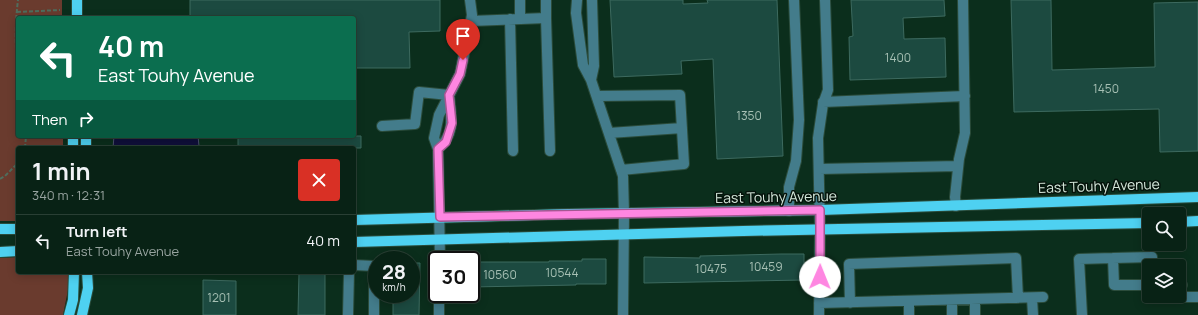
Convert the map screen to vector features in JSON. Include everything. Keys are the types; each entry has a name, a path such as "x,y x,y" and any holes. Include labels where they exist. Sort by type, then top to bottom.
{"main road":[{"path":"77,0 77,16"},
{"name":"East Touhy Avenue","path":"356,220 789,211 1198,197"},
{"path":"1186,222 1198,221"},
{"path":"356,242 624,234 1142,222"},
{"path":"0,229 16,229"},
{"path":"0,252 16,251"},
{"path":"70,315 73,300 74,274"},
{"path":"87,274 88,288"},
{"path":"82,315 88,288 93,274"}],"street":[{"path":"440,251 438,149 434,134 438,115 460,74 472,15 470,0"},
{"path":"513,151 515,19 520,0"},
{"path":"546,0 550,151"},
{"path":"577,0 576,13 583,65 597,96 623,176 624,234 622,315"},
{"path":"591,80 594,66 592,0"},
{"path":"789,211 789,187 796,161 799,120 794,0"},
{"path":"819,315 820,210 818,138 823,102 828,90 825,0"},
{"path":"956,206 958,166 965,133 963,0"},
{"path":"471,21 546,18"},
{"path":"382,126 415,124 419,92 449,95"},
{"path":"438,149 446,142 452,123 449,95"},
{"path":"597,96 680,95 684,164 621,170"},
{"path":"823,102 964,96"},
{"path":"609,133 682,128"},
{"path":"819,169 958,166"},
{"path":"1082,315 1080,259 1152,257 1152,259"},
{"path":"850,303 849,264 1016,258 1018,298"},
{"path":"1113,258 1114,285 1142,285"},
{"path":"356,265 374,266 374,315"},
{"path":"348,315 349,274"},
{"path":"819,303 1043,297"},
{"path":"1186,297 1198,297"},
{"path":"1032,298 1033,315"},
{"path":"952,300 952,315"},
{"path":"975,300 975,315"},
{"path":"909,301 910,315"},
{"path":"439,303 439,315"}],"path":[{"path":"17,16 18,0"},
{"path":"17,12 60,10"},
{"path":"0,179 16,165"}],"shaded area":[{"path":"0,0 62,0 62,16 16,16 16,138 63,138 63,146 16,146 16,221 0,221"},
{"path":"114,138 198,138 199,146 113,146"},
{"path":"16,257 16,274 68,274 68,290 63,315 0,315 0,258"}],"building":[{"path":"190,0 440,0 440,31 409,32 410,68 356,68 356,16 190,16"},
{"path":"610,0 683,0 683,4 708,3 707,0 777,0 783,156 717,159 713,59 681,61 682,74 614,77"},
{"path":"851,0 944,0 945,16 903,18 904,39 945,38 946,77 850,80 849,37 853,36"},
{"path":"1011,0 1051,0 1052,70 1155,67 1154,3 1198,2 1198,151 1160,152 1159,109 1014,112"},
{"path":"356,136 361,136 361,148 356,148 356,146 238,146 238,138 356,138"},
{"path":"804,254 804,280 644,283 644,257 700,258 700,256"},
{"path":"582,259 606,259 606,284 480,287 480,262 582,261"},
{"path":"299,274 325,274 325,315 298,315"},
{"path":"203,280 236,281 236,315 203,315"},
{"path":"393,303 419,303 419,315 393,315"}],"route":[{"path":"463,60 460,74 449,95 452,123 446,142 438,149 440,217 820,210 820,277"}]}
